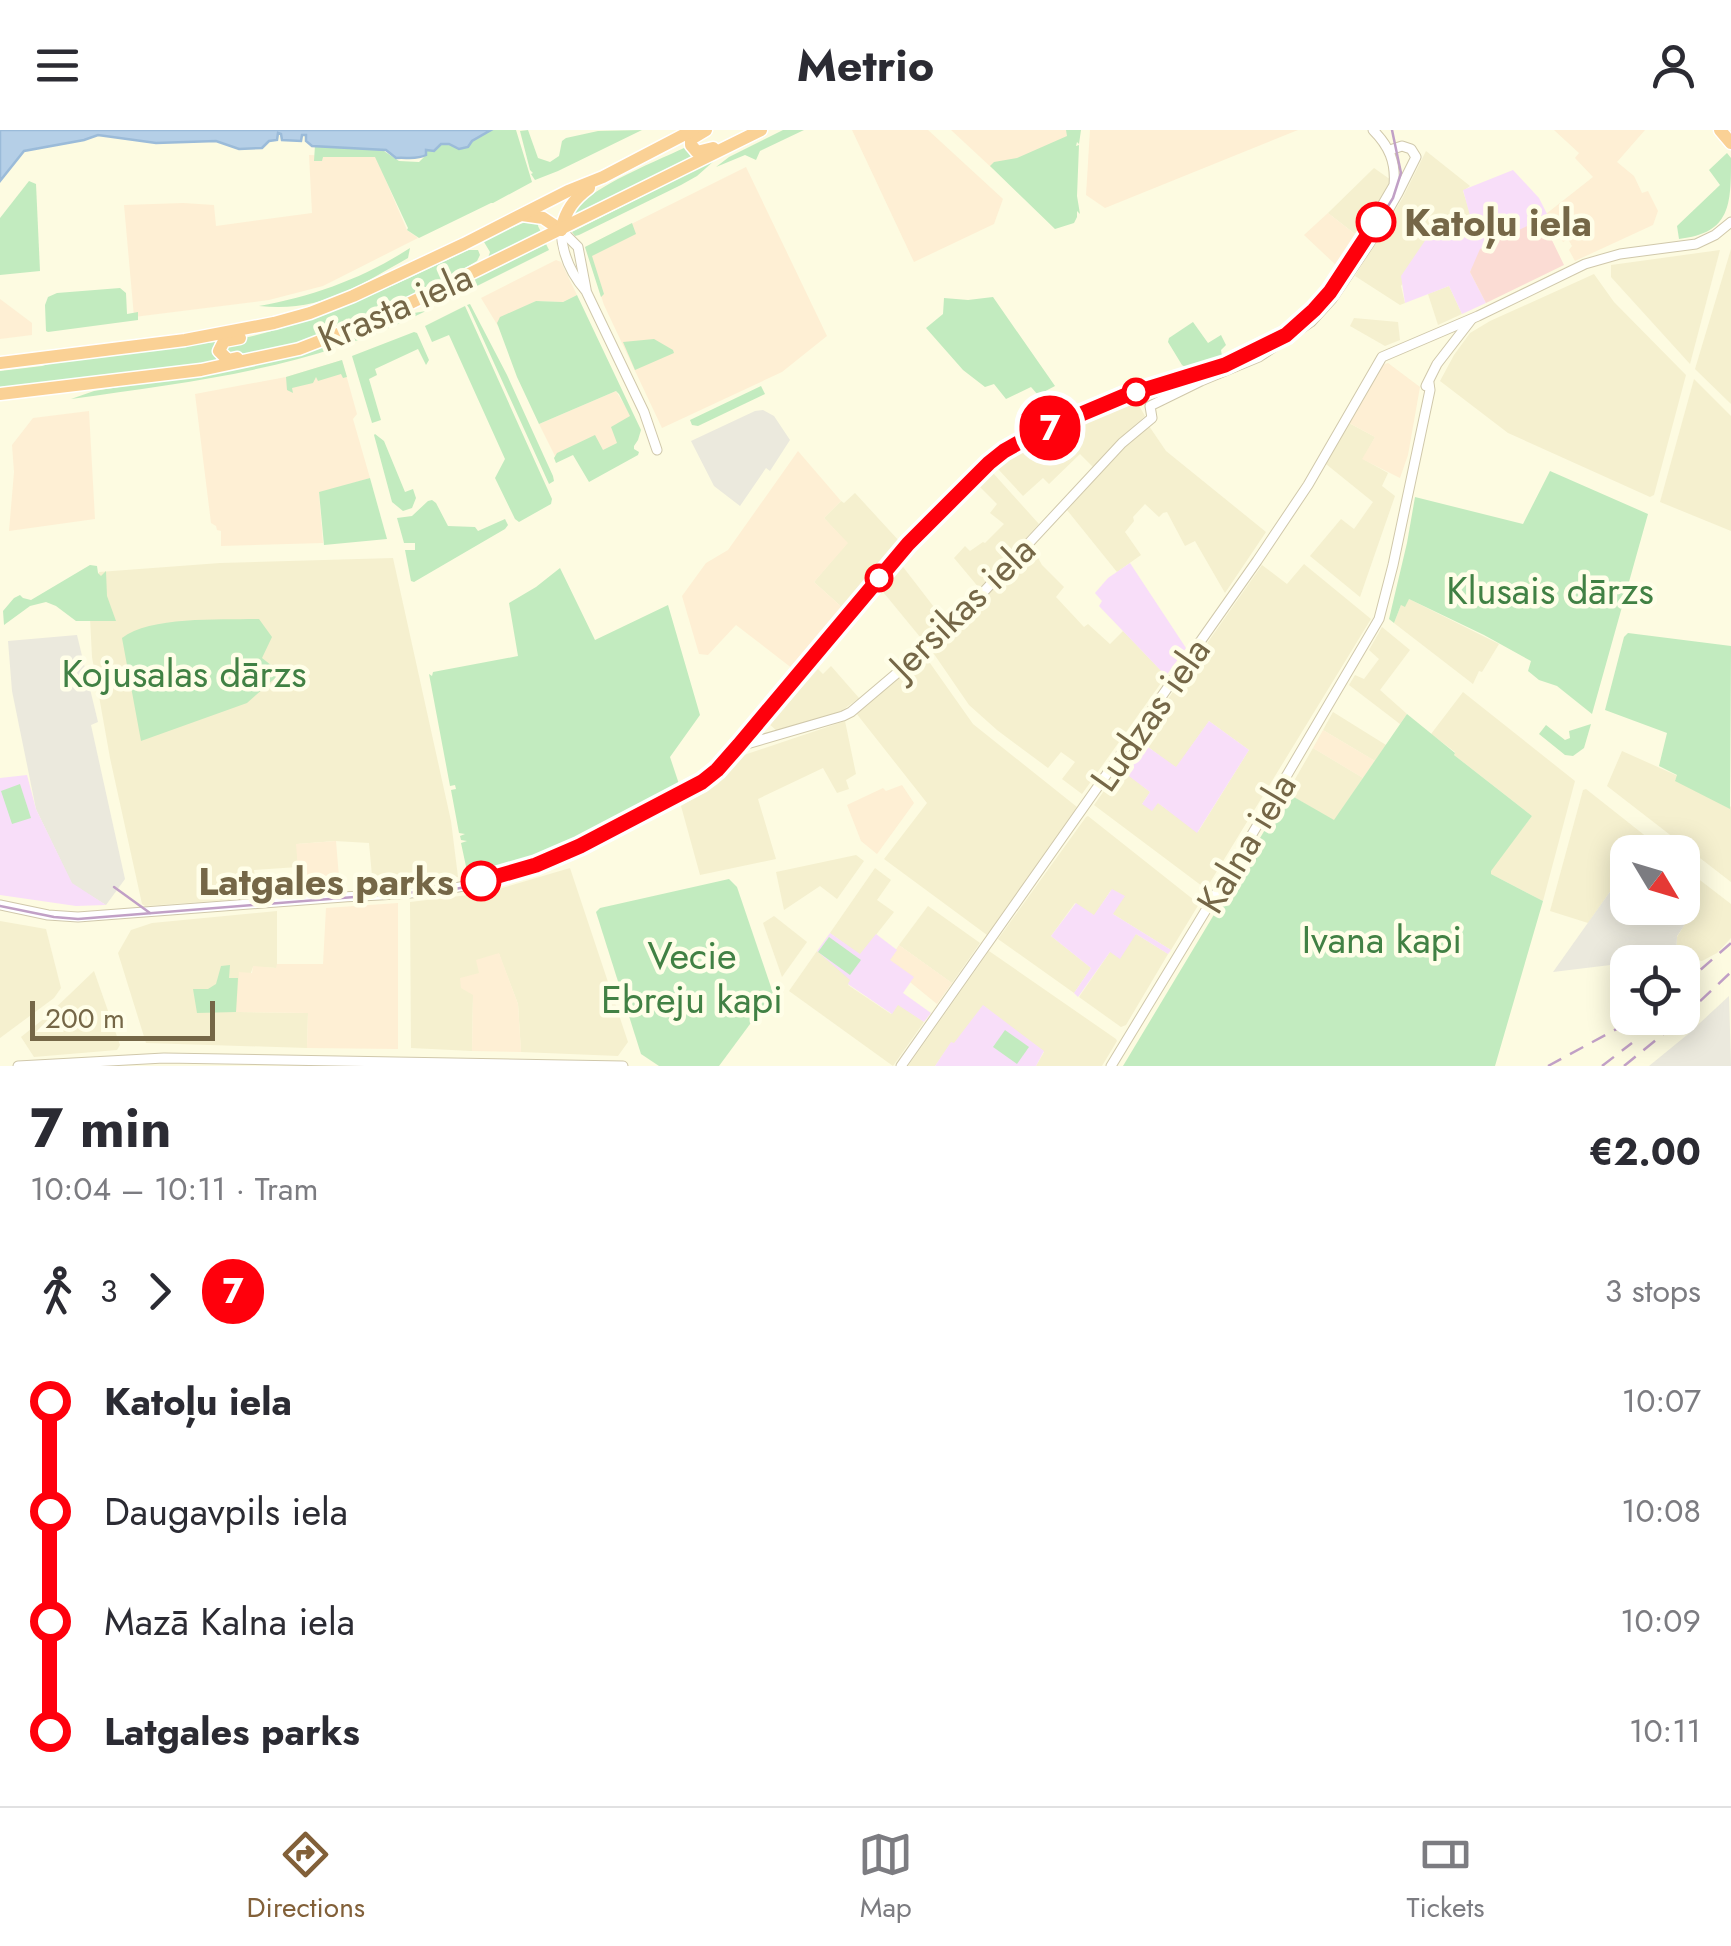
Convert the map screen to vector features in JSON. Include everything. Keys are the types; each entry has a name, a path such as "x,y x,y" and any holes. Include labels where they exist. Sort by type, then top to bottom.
{"highway":[{"name":"Krasta iela","path":"0,363 185,340 274,324 353,296 693,130"},
{"path":"706,130 692,139 692,148 697,152 755,133"},
{"path":"1720,130 1731,143"},
{"name":"Krasta iela","path":"0,394 201,370 320,342 471,274 755,133"},
{"path":"522,214 542,218 561,230 564,214 574,200 603,177"},
{"path":"464,244 483,251 483,259 471,274"},
{"path":"274,324 250,336 224,341 219,351 228,360 274,354"}],"street":[{"path":"0,905 78,917 452,888 538,866 686,794 716,773 740,746 742,736 907,542 1011,442 1123,393 1226,362 1278,335 1311,308 1334,280 1394,185 1390,150 1373,130"},
{"name":"Jersikas iela","path":"740,746 851,712 949,629 1122,443 1152,418 1150,406 1259,357 1311,322 1332,299 1369,244 1416,157 1402,146 1390,150"},
{"path":"1435,335 1585,264 1620,254 1696,244 1731,222"},
{"path":"561,230 564,254 644,412 656,450"},
{"path":"561,230 578,248 586,291"},
{"name":"Kalna iela","path":"1111,1066 1378,618 1393,566 1429,383 1438,364 1473,318"},
{"path":"1435,335 1446,340 1438,364"},
{"name":"Ludzas iela","path":"901,1066 1257,561 1312,477 1376,364 1386,355 1435,335"},
{"path":"18,1066 130,1058 623,1066"}],"shaded area":[{"path":"852,130 928,130 1003,199 994,224 914,262"},
{"path":"951,130 1076,130 1076,135 993,169"},
{"path":"1090,130 1298,130 1105,208 1086,195"},
{"path":"1554,130 1645,130 1617,162 1634,176 1642,193 1648,191 1658,211 1653,225 1575,261 1568,239 1563,242 1546,214 1593,177 1575,158 1579,153"},
{"path":"1426,151 1470,186 1463,191 1473,223 1462,236 1439,221 1401,286 1405,303 1400,305 1355,276"},
{"path":"309,155 376,157 407,230 418,238 323,286 269,300 134,317 124,205 214,205 216,226 312,213"},
{"path":"746,167 827,336 782,372 662,428 604,305 585,247"},
{"path":"1374,168 1391,180 1359,237 1328,213"},
{"path":"1513,170 1539,198 1550,220 1541,225 1531,224 1481,252 1470,272 1486,303 1462,314 1449,286 1405,303 1401,276 1439,220 1462,236 1472,223 1463,190"},
{"path":"1328,213 1356,235 1337,266 1304,235"},
{"path":"1531,224 1535,231 1547,230 1564,265 1486,303 1470,272 1480,249"},
{"path":"1731,249 1731,404 1695,369"},
{"path":"1720,250 1690,364 1611,277 1611,265"},
{"path":"556,260 561,262 577,295 563,302 536,301 498,321 498,326 481,298"},
{"path":"1594,274 1614,302 1686,375 1654,495 1650,497 1508,433 1440,381 1470,333"},
{"path":"1449,286 1462,314 1438,325 1428,294"},
{"path":"0,299 32,323 32,335 0,339"},
{"path":"1354,318 1398,322 1400,340 1385,346 1350,326"},
{"path":"342,360 370,478 319,493 323,543 221,546 221,531 211,523 195,394 286,377"},
{"path":"1388,363 1420,387 1400,478 1362,459 1375,437 1349,423 1382,365"},
{"path":"1694,379 1731,416 1731,531 1660,502"},
{"path":"616,391 631,416 619,442 603,452 594,438 556,458 539,424"},
{"path":"1137,402 1145,416 1093,467 1080,454 1049,484 1043,478 1023,496 998,469 1020,450 1040,440"},
{"path":"763,410 774,416 790,440 740,506 714,486 691,441"},
{"path":"89,411 95,519 9,531 12,445 33,418"},
{"path":"1349,423 1375,437 1363,459 1388,473 1382,486 1395,496 1360,597 1310,556 1341,519 1354,529 1373,502 1326,464"},
{"path":"1149,426 1166,451 1266,532 1225,593 1195,541 1185,546 1167,512 1159,517 1145,504 1133,517 1125,532 1141,555 1117,572 1067,510"},
{"path":"798,451 841,501 824,518 848,543 814,582 844,609 793,669 736,625 708,655 699,654 682,596 706,563 728,550"},
{"path":"993,473 1039,524 980,589 954,558 965,546 970,551 985,543 1004,524 990,513 997,504 979,486"},
{"path":"855,493 900,542 844,609 814,582 847,543 824,518"},
{"path":"1032,547 1042,565 1064,587 1056,597 1084,627 1088,624 1110,644 1123,631 1166,676 1082,794 1062,779 1075,762 1061,752 1048,768 997,730 969,705 933,652"},
{"path":"393,558 451,821 458,877 373,887 369,843 297,844 298,867 254,870 257,898 142,904 92,657 90,618 99,572 220,563"},
{"path":"900,563 947,624 925,643 879,587"},
{"path":"1130,563 1186,648 1166,676 1099,606 1102,601 1095,593"},
{"path":"1304,564 1371,619 1206,889 1094,805 1120,768 1150,792 1142,804 1158,803 1198,832 1249,750 1209,721 1176,768 1139,740 1262,565 1287,584"},
{"path":"1409,599 1499,644 1473,684 1394,623 1401,605"},
{"path":"1382,627 1410,650 1380,690 1407,714 1400,724 1349,685 1355,675 1364,679 1379,659 1369,650"},
{"path":"77,635 98,722 91,725 125,879 106,905 72,884 36,809 12,691 8,641"},
{"path":"925,656 973,724 1077,807 987,935 884,859 927,803 856,713"},
{"path":"831,666 859,698 840,712 777,731 767,722 818,669 823,674"},
{"path":"1463,692 1575,781 1543,901 1490,871 1532,816 1431,734"},
{"path":"1333,712 1386,745 1375,761 1323,730"},
{"path":"845,721 856,774 846,780 849,789 837,793 823,768 758,799 776,859 700,875 681,806 718,784 744,755"},
{"path":"1209,721 1249,750 1197,833 1158,803 1152,811 1142,804 1150,792 1121,770 1141,742 1176,767"},
{"path":"1323,730 1375,761 1363,778 1313,748"},
{"path":"1313,748 1363,778 1334,821 1287,793"},
{"path":"1622,751 1731,806 1731,882 1700,858 1700,835 1670,835 1607,786"},
{"path":"27,775 36,809 72,883 106,905 76,906 0,895 0,778"},
{"path":"902,785 914,803 877,854 861,841 847,805 883,788 886,791"},
{"path":"1583,790 1644,835 1610,835 1610,892 1588,923 1550,911"},
{"path":"1088,816 1199,904 1171,950 1113,914 1114,891 1094,916 1075,903 1051,936 1091,968 1074,993 998,939"},
{"path":"336,841 340,889 300,893 296,844"},
{"path":"856,855 864,861 837,899 820,886 784,910 776,872"},
{"path":"570,868 628,1042 618,1056 521,1052 518,1004 499,954 479,973 473,995 472,1051 411,1048 410,902 485,893"},
{"path":"875,868 891,880 877,900 894,912 860,955 830,933"},
{"path":"1700,880 1731,904 1731,938 1717,953 1700,961 1700,945 1677,945 1684,925 1700,925"},
{"path":"1112,889 1125,896 1113,914 1171,950 1168,954 1136,934 1120,959 1110,952 1078,997 1074,993 1091,968 1051,936 1076,903 1094,915"},
{"path":"1610,892 1610,925 1684,925 1677,945 1610,945 1610,965 1553,972"},
{"path":"398,903 398,1049 307,1048 308,1013 236,1012 239,972 252,973 253,966 323,964 326,908"},
{"path":"928,906 980,943 952,983 899,945"},
{"path":"277,911 277,968 253,967 237,1012 308,1013 307,1048 146,1043 118,953 131,930 152,923"},
{"path":"774,916 807,942 782,977 763,923"},
{"path":"0,921 46,929 61,988 54,998 0,1038"},
{"path":"830,933 860,954 876,934 897,950 890,960 914,977 903,993 931,1013 924,1022 898,1005 892,1014 848,984 850,980 817,951"},
{"path":"1136,934 1168,954 1126,1025 1121,1027 1079,997 1110,952"},
{"path":"899,945 952,983 937,1004 910,982 913,977 889,960"},
{"path":"817,951 851,980 848,985 891,1014 898,1004 924,1022 893,1066 789,991"},
{"path":"989,951 1116,1039 1102,1066 1036,1066 1044,1052 951,1043 935,1066 908,1066"},
{"path":"499,953 518,1004 521,1052 472,1051 473,995 461,988 460,978 479,973 476,960"},
{"path":"94,971 120,1045 117,1050 34,1057 21,1037"},
{"path":"1729,996 1731,1066 1649,1066 1687,1035 1700,1035 1700,1023"},
{"path":"983,1005 1044,1051 1036,1066 935,1066"}],"green space":[{"path":"491,130 516,130 532,182 419,238 407,230 375,157 323,157 322,161 314,161 315,145 372,148 399,161 419,162 426,149 444,144 468,147"},
{"path":"528,130 538,158 550,162 559,156 566,138 598,131 642,130 535,180 520,131"},
{"path":"783,130 804,130 760,151 756,160 745,155 716,167 729,157"},
{"path":"1066,130 1081,130 1076,146 1079,145 1080,214 1077,211 1074,223 1055,229 990,166 1067,136"},
{"path":"688,146 695,159 569,218 605,186"},
{"path":"1727,153 1731,158 1731,175 1724,214 1709,230 1679,239 1677,226 1720,185 1709,170"},
{"path":"715,160 681,185 579,235 572,232"},
{"path":"29,181 36,184 40,271 0,275 0,218"},
{"path":"530,220 539,221 542,234 487,261 490,252 480,241"},
{"path":"632,223 636,234 592,256 604,294 601,297 585,247"},
{"path":"546,244 549,250 447,301 423,304"},
{"path":"410,248 408,258 338,295 301,305 259,306 338,284"},
{"path":"468,250 478,250 477,261 357,323 292,345 226,355 226,342 319,316"},
{"path":"120,288 126,293 127,314 138,312 138,320 46,331 48,297"},
{"path":"577,295 641,430 634,446 638,455 589,482 573,455 556,463 554,458 595,435 603,450 617,443 611,427 630,416 619,394 616,391 539,424 497,323 500,317 536,301 563,302"},
{"path":"993,297 1055,386 1038,395 1031,387 1006,399 994,384 985,387 963,370 926,328 943,314 944,298"},
{"path":"470,304 553,476 554,481 549,484 467,305"},
{"path":"465,306 552,499 551,504 519,522 495,478 505,459 449,335 432,342 425,326"},
{"path":"426,311 383,331 296,360 208,379 71,399 94,391 255,365 365,334"},
{"path":"1193,322 1208,343 1221,335 1226,345 1222,356 1188,369 1168,342"},
{"path":"414,332 429,360 426,365 418,349 375,369 377,375 369,379 381,420 372,423 352,356"},
{"path":"654,339 674,353 635,370 623,342"},
{"path":"215,342 217,361 0,387 0,371"},
{"path":"342,360 347,377 341,374 318,381 316,377 313,383 292,388 293,393 287,390 286,377"},
{"path":"761,386 765,394 698,426 692,425 690,420"},
{"path":"375,434 384,441 405,492 413,489 416,498 412,508 403,511 392,502"},
{"name":"Klusais dārzs","path":"1550,471 1648,514 1592,714 1557,686 1528,671 1531,661 1409,599 1405,607 1401,605 1394,623 1389,619 1415,497 1523,524"},
{"path":"370,478 387,539 324,545 319,492"},
{"path":"432,500 448,526 475,527 478,531 505,519 508,525 414,582 405,550 415,550 415,543 404,543 397,518 412,516"},
{"path":"90,565 97,566 101,576 106,571 107,596 116,621 76,621 46,602 30,606 4,625 3,611 14,598 20,595 31,600"},
{"name":"Latgales parks","path":"560,568 595,640 668,605 700,715 670,757 680,787 554,850 472,873 471,867 467,871 461,843 467,841 461,840 460,836 465,834 459,833 451,790 456,789 455,785 450,786 429,674 518,656 509,603"},
{"name":"Kojusalas dārzs","path":"259,619 272,637 262,658 281,673 247,703 141,741 122,638 168,623"},
{"path":"1628,633 1731,646 1730,809 1675,781 1677,775 1659,766 1667,733 1605,710"},
{"name":"Ivana kapi","path":"1407,714 1532,816 1491,871 1543,901 1495,1066 1123,1066 1287,793 1334,820"},
{"path":"1591,724 1584,748 1573,756 1565,755 1539,734 1546,725 1565,740 1570,738 1569,731"},
{"path":"20,784 31,818 12,824 1,791"},
{"name":"Vecie Ebreju kapi","path":"729,879 737,887 773,993 719,1066 659,1066 641,1054 596,912"},
{"path":"829,937 861,960 850,975 818,952"},
{"path":"230,965 229,978 238,978 236,1012 197,1013 193,989 208,989 216,984 221,966"},
{"path":"1005,1030 1029,1047 1017,1064 993,1047"}],"water":[{"path":"0,130 491,130 468,147 441,144 434,151 426,150 426,155 411,158 396,158 386,150 312,146 306,135 302,135 301,141 282,140 278,133 277,140 262,148 239,149 216,141 156,143 98,135 24,151 0,181"}],"tram line":[{"path":"0,906 78,919 455,889 537,868 693,791 716,775 910,545 1003,456 1035,437 1113,404 1251,357 1287,337 1317,311 1346,274 1393,198 1401,173 1392,130"},
{"name":"7","path":"481,881 536,865 580,846 702,782 739,745 908,544 989,463 1034,434 1124,396 1225,365 1286,335 1330,292 1376,222"},
{"path":"114,887 150,913"}],"railway":[{"path":"1700,970 1731,943"},
{"path":"1624,1066 1731,972"},
{"path":"1548,1066 1610,1033"},
{"path":"1602,1066 1632,1043"}],"place":[{"name":"Katoļu iela","path":"1376,222"},
{"name":"Latgales parks","path":"481,881"}]}
